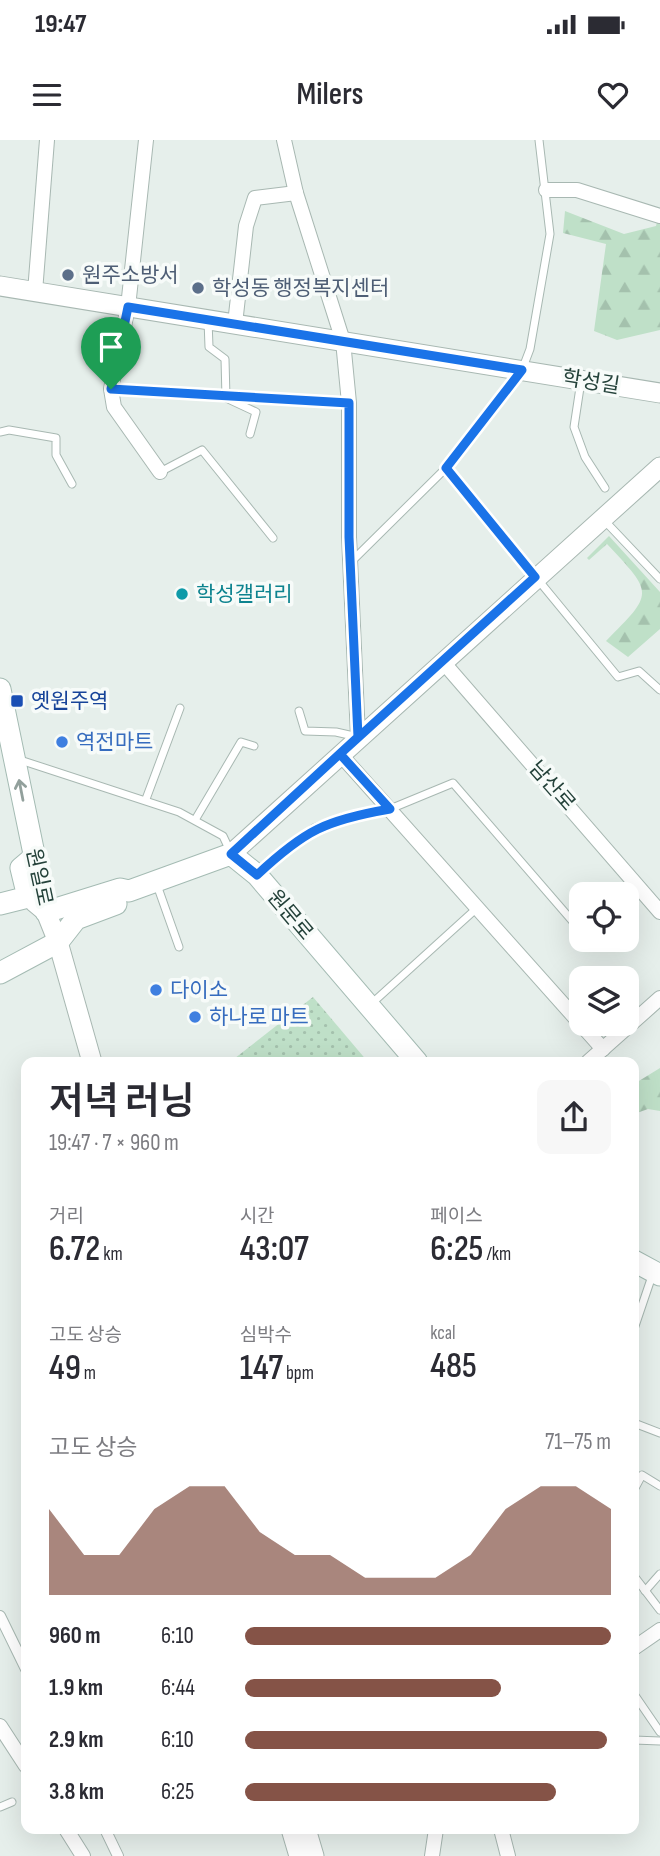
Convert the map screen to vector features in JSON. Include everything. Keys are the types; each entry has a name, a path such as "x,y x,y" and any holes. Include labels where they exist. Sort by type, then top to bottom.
{"main road":[{"name":"원일로","path":"0,689 46,912"},
{"name":"원문로","path":"231,854 257,875 367,1008 412,1057"},
{"path":"46,912 120,889 129,891 231,854"},
{"path":"0,904 28,897 21,867 34,857"},
{"path":"0,973 51,947 76,919 123,902 129,891"},
{"path":"639,1264 657,1273"}],"street":[{"path":"35,292 47,140"},
{"path":"146,140 128,307 111,389 114,407 160,472"},
{"path":"284,140 296,193 343,341 349,403 358,737"},
{"path":"546,190 577,190 591,197 623,203 660,216"},
{"path":"235,324 246,226 255,198 296,193"},
{"name":"학성길","path":"0,286 660,393"},
{"path":"231,854 602,517 657,475"},
{"name":"남산로","path":"443,662 660,912"},
{"path":"340,754 603,1049"},
{"path":"28,897 46,912"},
{"path":"28,897 51,947 59,992 78,1057"},
{"name":"원일로","path":"46,912 51,947 90,1057"},
{"path":"594,1057 660,998"},
{"path":"0,1616 21,1659"},
{"path":"639,1645 660,1630"},
{"path":"0,1726 21,1758"},
{"path":"69,1834 83,1856"},
{"path":"107,1834 118,1856"},
{"path":"299,1856 303,1834"},
{"path":"306,1834 314,1856"},
{"path":"432,1856 435,1834"},
{"path":"501,1834 508,1856"}],"lane":[{"path":"352,561 446,468 522,370 530,349 550,234 539,140"},
{"path":"208,320 209,347 226,359 226,398"},
{"path":"581,380 574,427 585,457 605,488"},
{"path":"111,389 226,398 349,403"},
{"path":"226,398 256,412 250,434"},
{"path":"0,432 9,430 56,438 56,455 72,484"},
{"path":"160,472 202,450 273,538"},
{"path":"446,468 618,677 639,671 660,690"},
{"path":"602,517 660,579"},
{"path":"146,799 180,708"},
{"path":"299,711 305,731 336,732 358,737"},
{"path":"195,820 241,742 254,746"},
{"path":"15,758 146,799 195,820 223,836 231,854"},
{"path":"257,875 314,828 343,817 390,809 453,783 569,917"},
{"path":"156,882 180,947"},
{"path":"367,1008 477,908"},
{"path":"639,1317 657,1273"},
{"path":"639,1425 660,1433"},
{"path":"639,1481 642,1475 660,1486"},
{"path":"645,1591 660,1574"},
{"path":"639,1583 660,1610"},
{"path":"639,1700 660,1732"},
{"path":"639,1740 660,1741"},
{"path":"0,1807 12,1801"}],"green space":[{"path":"565,211 624,234 656,226 657,222 660,222 660,330 617,340 594,331 606,244 563,233"},
{"path":"609,536 660,592 660,629 628,657 606,641 640,602 640,584 607,544 589,560 587,558"},
{"path":"313,997 364,1057 236,1057"},
{"path":"660,1068 660,1111 648,1109 639,1112 639,1081"}],"place":[{"name":"원주소방서","path":"68,275"},
{"name":"학성동 행정복지센터","path":"198,288"},
{"name":"학성갤러리","path":"182,594"},
{"name":"옛원주역","path":"17,701"},
{"name":"역전마트","path":"62,742"},
{"name":"다이소","path":"156,990"},
{"name":"하나로 마트","path":"195,1017"}],"route":[{"path":"128,307 522,370 446,468 535,577 340,754 390,809 343,817 314,828 257,875 231,854 358,737 349,537 349,403 226,398 111,389 128,307"}]}
